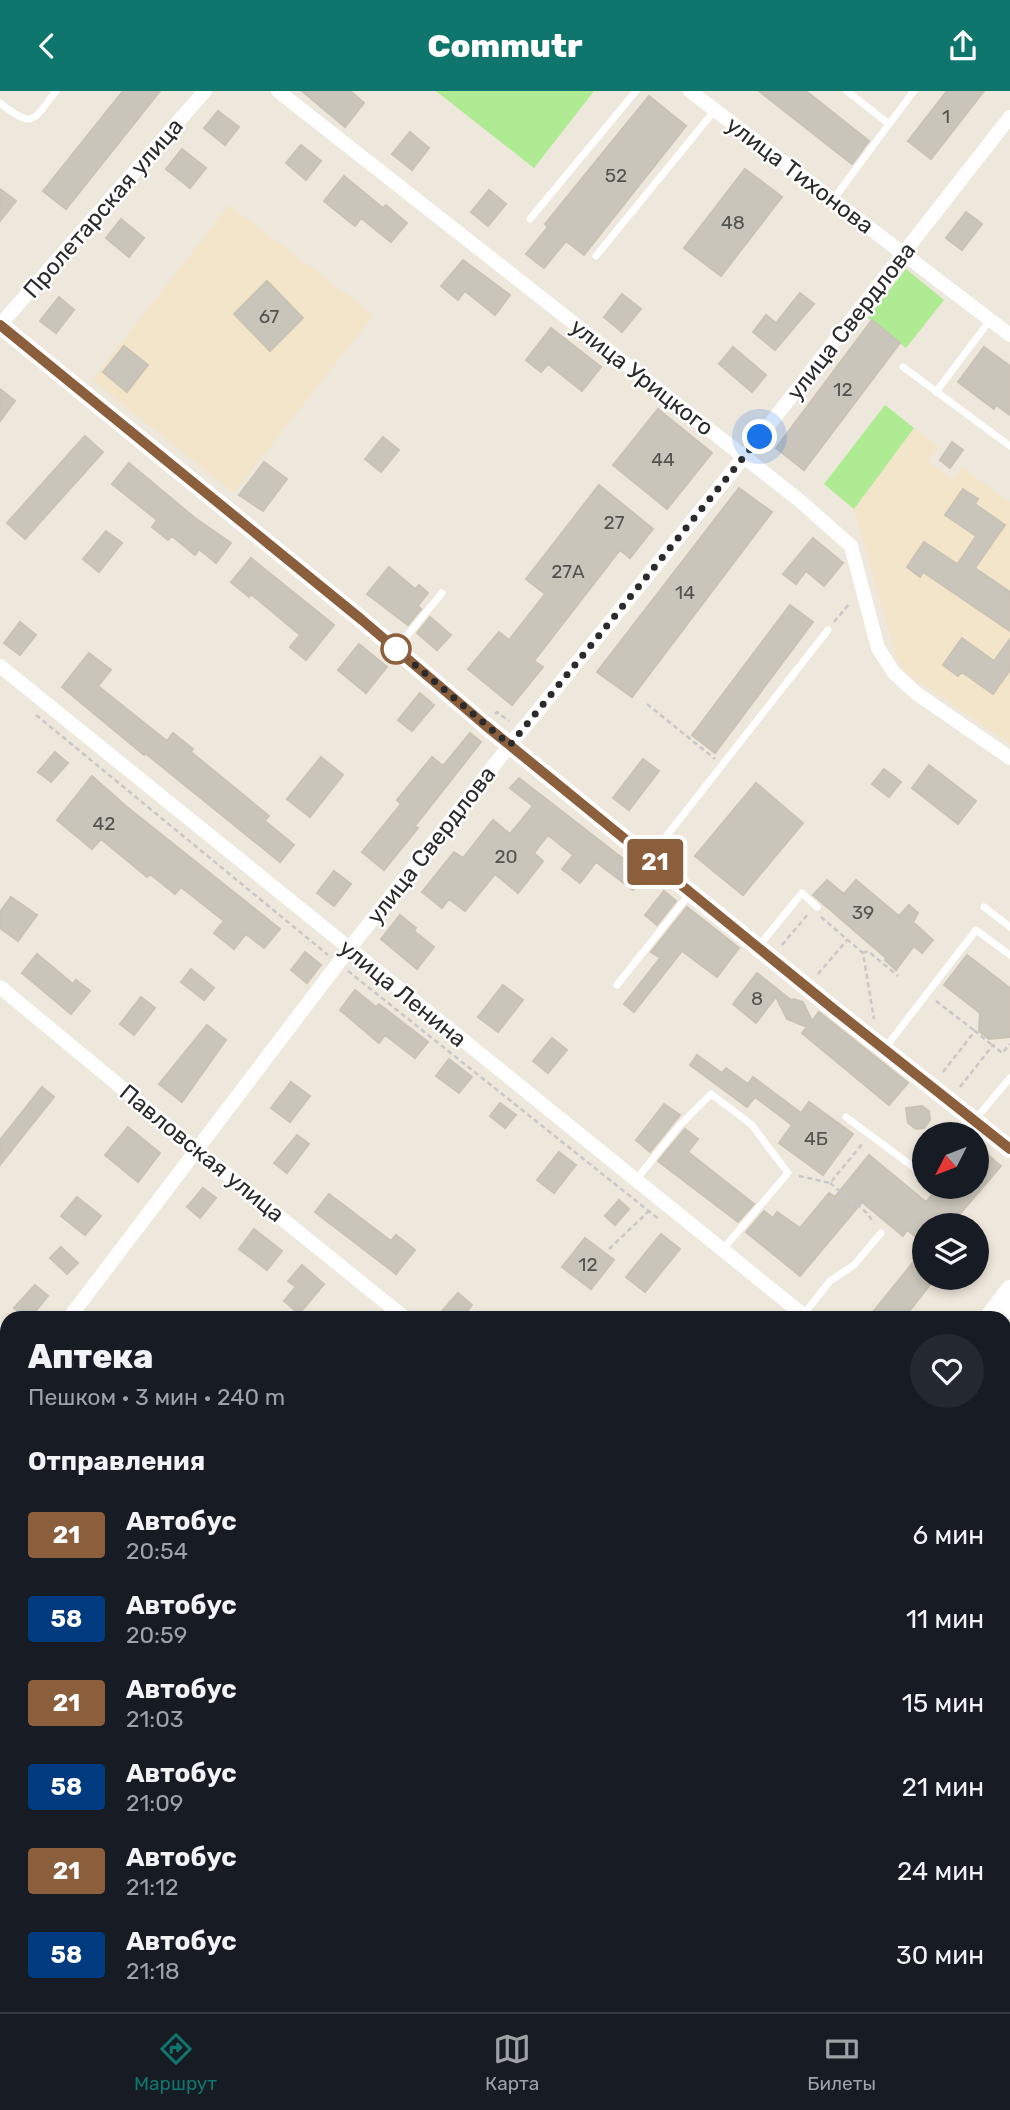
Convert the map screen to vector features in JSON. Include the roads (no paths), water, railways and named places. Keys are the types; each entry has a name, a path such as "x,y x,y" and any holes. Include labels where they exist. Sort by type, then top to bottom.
{"street":[{"name":"Пролетарская улица","path":"0,325 205,91"},
{"name":"улица Урицкого","path":"278,91 744,457 851,546 864,586 878,648 894,673 916,693 1010,758"},
{"name":"улица Тихонова","path":"690,91 1010,335"},
{"name":"улица Свердлова","path":"74,1311 349,949 510,745 744,457 1009,121"},
{"path":"0,325 510,745 1010,1149"},
{"name":"улица Ленина","path":"0,666 799,1311"},
{"name":"Павловская улица","path":"0,987 396,1311"},
{"path":"994,1311 1010,1289"}],"lane":[{"path":"0,103 22,120 30,120 56,91"},
{"path":"530,219 636,91"},
{"path":"847,91 889,124"},
{"path":"833,200 914,91"},
{"path":"596,256 715,110"},
{"path":"936,392 990,320"},
{"path":"903,367 1010,446"},
{"path":"396,649 442,593"},
{"path":"649,857 828,630"},
{"path":"617,985 691,892"},
{"path":"758,947 802,893 815,909"},
{"path":"984,907 1010,927"},
{"path":"884,1048 976,930 1010,955"},
{"path":"975,1120 1010,1078"},
{"path":"635,1181 679,1126 711,1094 751,1124 788,1173 722,1250"},
{"path":"846,1117 912,1166"},
{"path":"809,1311 830,1281 854,1265 881,1233"}]}
